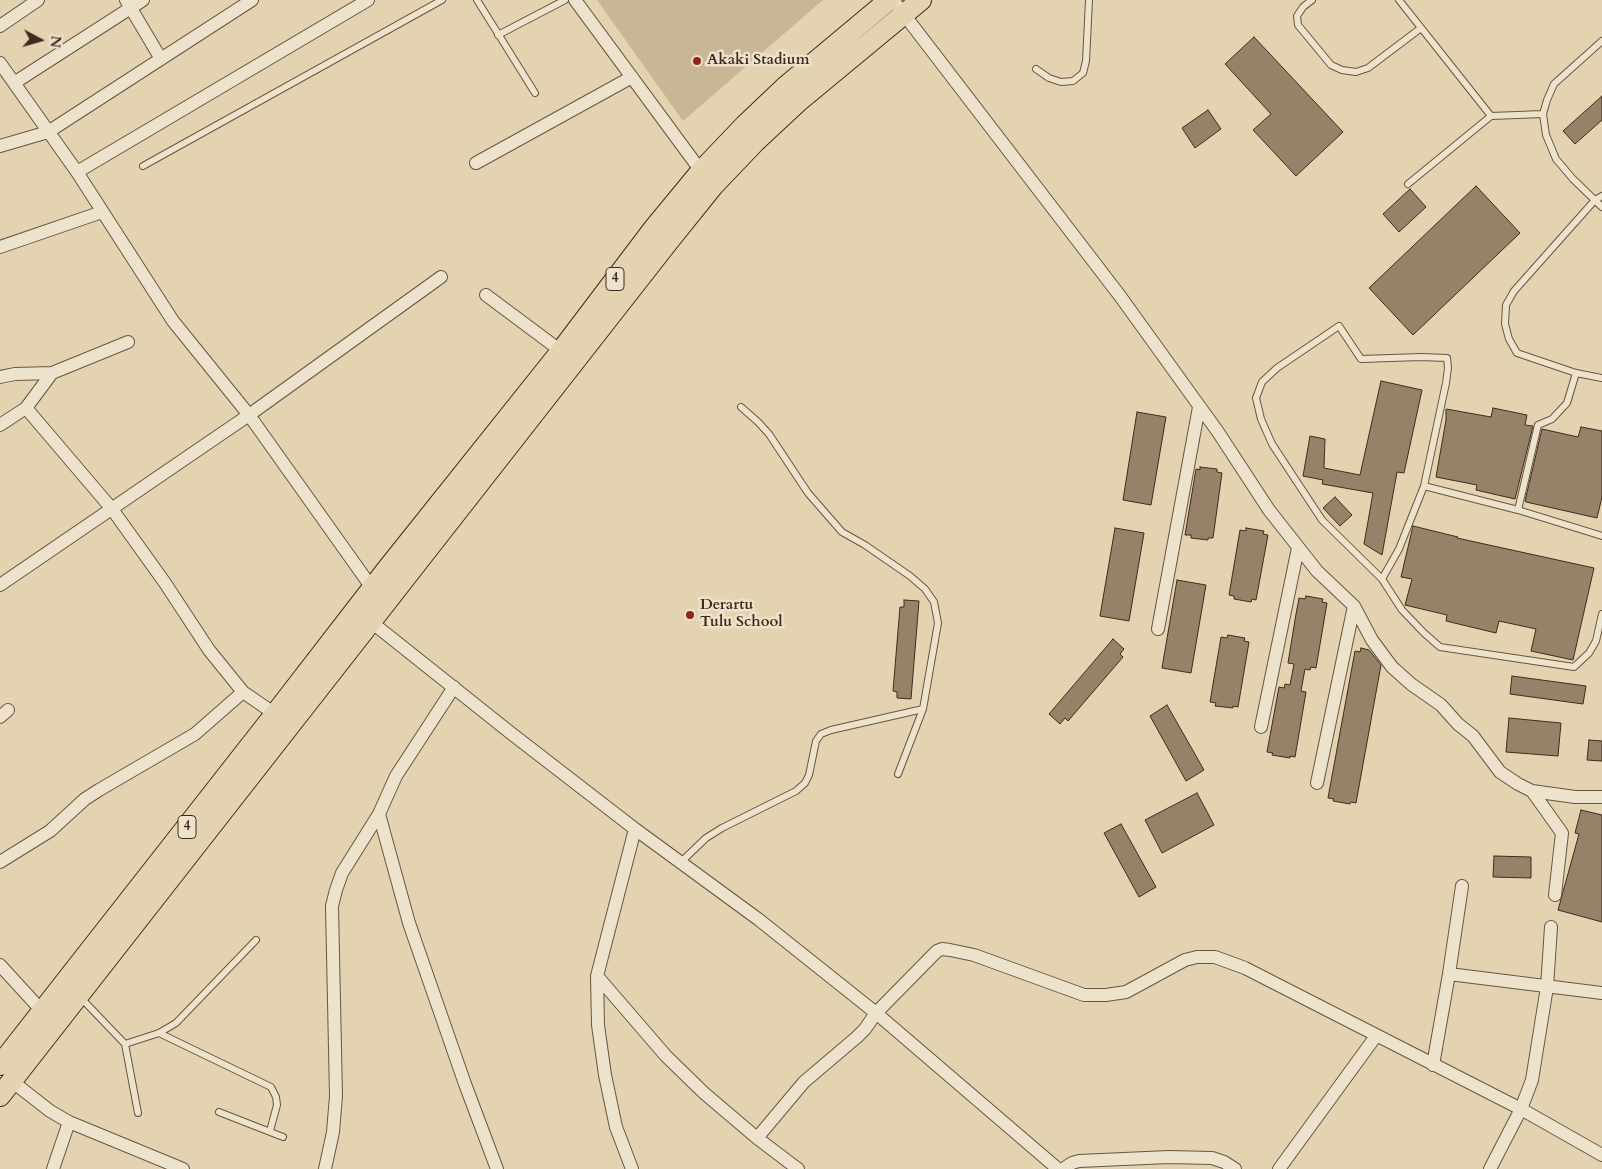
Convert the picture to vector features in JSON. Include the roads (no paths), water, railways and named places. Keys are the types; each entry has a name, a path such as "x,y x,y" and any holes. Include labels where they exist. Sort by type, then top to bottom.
{"main road":[{"path":"6,1089 73,989 372,621 713,186 755,142 895,5 921,0"},
{"name":"4","path":"0,1065 42,1011 73,989 355,610 561,351 654,228 701,171 744,125 785,87 895,5"}],"street":[{"path":"0,26 38,0"},
{"path":"14,83 128,4 143,0"},
{"path":"0,146 48,132 252,0"},
{"path":"76,172 368,0"},
{"path":"575,0 701,171"},
{"path":"128,4 161,59"},
{"path":"895,5 1120,296 1269,510 1298,548 1317,571 1354,606 1372,640 1392,667 1441,706 1458,724 1473,736 1500,772 1532,791 1575,797 1602,797"},
{"path":"0,63 76,172 173,321 249,415 372,588"},
{"path":"476,163 632,77"},
{"path":"0,247 102,212"},
{"path":"0,585 249,415 441,276"},
{"path":"486,295 561,351"},
{"path":"0,377 15,374 52,373 128,342"},
{"path":"0,425 26,408 52,373"},
{"path":"1158,630 1199,407"},
{"path":"26,408 112,509 210,650 243,692 276,714"},
{"path":"1261,728 1298,548"},
{"path":"1316,782 1354,606"},
{"path":"355,610 372,621 635,829 758,918 876,1013 1058,1169"},
{"path":"325,1169 333,1132 336,1096 332,906 336,890 342,873 380,814 396,776 454,687"},
{"path":"0,862 50,831 92,795 195,734 243,692"},
{"path":"1532,791 1562,834 1555,895"},
{"path":"380,814 410,923 465,1084 497,1169"},
{"path":"632,1169 616,1128 605,1075 598,1025 597,976 635,829"},
{"path":"1433,1064 1462,886"},
{"path":"1490,1169 1521,1109 1532,1080 1548,987 1551,927"},
{"path":"757,1138 804,1082 861,1033 876,1013 937,951 942,949 974,954 1084,995 1106,995 1126,992 1185,960 1197,957 1215,957 1245,968 1521,1109 1602,1155"},
{"path":"0,965 42,1011"},
{"path":"1449,974 1602,993"},
{"path":"597,976 666,1056 704,1093 757,1138 798,1169"},
{"path":"1279,1169 1376,1036"},
{"path":"6,1089 69,1122 183,1169"},
{"path":"53,1169 69,1122"},
{"path":"1063,1169 1079,1161 1169,1157 1212,1158 1224,1162 1235,1169"}],"lane":[{"path":"143,166 442,0"},
{"path":"477,0 535,93"},
{"path":"498,34 565,0"},
{"path":"1036,69 1049,78 1061,82 1073,81 1083,73 1086,61 1089,0"},
{"path":"1312,0 1303,7 1298,16 1298,25 1331,65 1342,70 1356,72 1368,68 1421,28"},
{"path":"1399,0 1491,116"},
{"path":"1602,41 1554,84 1543,114 1546,135 1556,159 1602,207"},
{"path":"1408,184 1491,116 1543,114"},
{"path":"1602,196 1595,200 1514,290 1506,305 1505,324 1509,339 1516,353 1602,378"},
{"path":"1382,579 1399,549 1424,486 1446,383 1447,358 1362,359 1339,326 1277,368 1262,382 1256,398 1261,420 1272,444 1322,520 1382,579 1402,610 1440,648 1574,667 1588,653 1596,641 1602,614"},
{"path":"1518,510 1538,425 1552,419 1566,403 1576,372"},
{"path":"741,407 768,434 808,493 842,532 865,545 910,576 926,589 934,602 938,623 923,709 898,774"},
{"path":"1424,486 1518,510 1602,536"},
{"path":"681,862 706,838 796,791 805,783 809,775 816,741 821,734 923,709"},
{"path":"125,1044 160,1034 176,1023 256,940"},
{"path":"73,989 125,1044 138,1113"},
{"path":"160,1034 271,1088 276,1097 277,1106 270,1131"},
{"path":"219,1112 282,1137"}],"place":[{"name":"Akaki Stadium","path":"697,61"},
{"name":"Derartu Tulu School","path":"690,615"}]}
